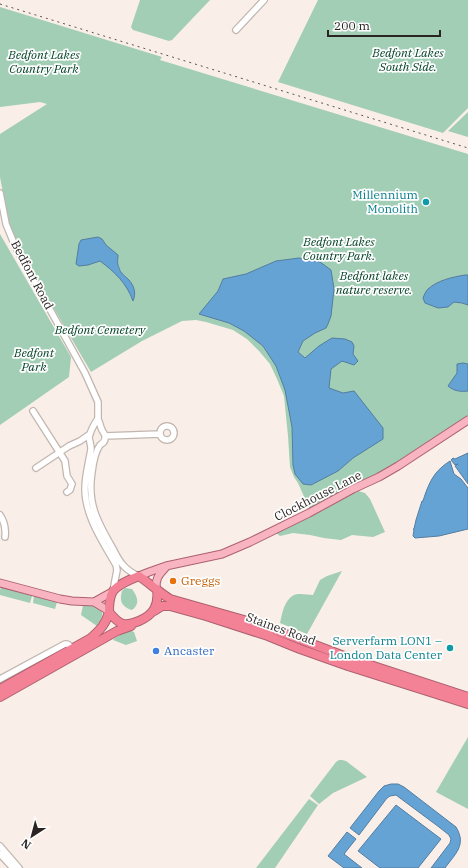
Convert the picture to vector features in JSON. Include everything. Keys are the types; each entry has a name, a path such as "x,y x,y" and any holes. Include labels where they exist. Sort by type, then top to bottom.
{"highway":[{"path":"0,689 91,638 104,626 107,620 112,592 123,584 138,576 156,589 158,598 157,604 154,611 147,617 117,631 0,697"},
{"name":"Staines Road","path":"156,589 170,599 258,625 352,659 468,697"},
{"name":"Staines Road","path":"154,611 162,606 170,606 206,616 261,634 348,666 468,704"},
{"path":"109,611 116,620 122,623 133,624"}],"main road":[{"name":"Clockhouse Lane","path":"138,576 166,566 222,554 250,542 379,477 468,420"},
{"path":"156,589 157,579 166,566"},
{"path":"0,583 60,599 94,602 109,611"},
{"path":"94,602 112,592"}],"street":[{"path":"236,30 264,0"},
{"name":"Bedfont Road","path":"0,194 6,224 15,246 88,378 98,402 98,419 103,433"},
{"path":"33,410 65,461 67,476 72,484 72,487 68,492"},
{"path":"98,419 89,438 91,442 91,449 85,489 87,506 116,565 117,570 112,592"},
{"path":"36,468 95,430 103,433 160,434"},
{"path":"103,433 105,441 100,445 92,472 90,491 94,511 122,565 138,576"},
{"path":"80,441 100,445"},
{"path":"0,515 5,526 5,537"},
{"path":"0,679 65,644 69,645 72,649"},
{"path":"0,846 19,868"},
{"path":"0,854 13,868"}],"green space":[{"path":"140,0 210,0 172,40 169,41 133,30 131,27"},
{"name":"Bedfont Lakes South Side.","path":"318,0 468,0 468,108 443,133 278,82"},
{"name":"Bedfont Lakes Country Park.","path":"0,7 162,57 160,60 468,154 468,417 396,464 310,510 290,467 284,396 277,379 270,364 259,351 247,339 233,330 196,320 182,321 142,341 91,372 11,235 0,177 0,134 47,104 40,102 0,107"},
{"path":"468,112 468,137 448,131"},
{"name":"Bedfont Park","path":"0,234 71,357 69,377 0,425"},
{"path":"355,490 365,493 370,499 385,532 373,537 352,535 341,540 293,533 280,536 275,532"},
{"path":"342,571 307,634 280,623 284,608 291,597 298,594 313,595 320,580"},
{"path":"3,587 32,596 30,603 0,595 0,589"},
{"path":"125,588 132,589 137,598 135,608 132,610 126,607 121,601 122,591"},
{"path":"34,596 57,602 55,609 33,603"},
{"path":"83,605 92,605 102,610 101,619 97,626 81,615"},
{"path":"129,630 134,632 137,641 126,645 113,640 115,638"},
{"path":"468,737 468,809 436,792"},
{"path":"339,760 346,761 367,777 333,793 319,804 310,796"},
{"path":"309,799 318,805 275,868 256,868"}],"water":[{"path":"98,237 118,255 120,271 129,280 134,288 135,293 133,301 120,279 100,261 88,265 79,266 76,264 81,240"},
{"path":"299,258 320,262 331,270 334,289 331,316 326,328 303,341 298,352 305,358 319,346 332,338 345,339 352,342 354,346 353,354 358,361 354,365 342,361 331,369 329,388 343,393 354,391 383,428 383,439 353,458 338,471 311,485 303,484 295,474 293,465 292,427 285,390 276,366 263,346 244,331 229,323 199,314 218,291 223,279 246,274 276,261"},
{"path":"468,275 468,305 454,302 448,307 438,308 425,303 423,297 427,290 436,283"},
{"path":"457,364 468,364 468,391 457,391 448,386 457,373"},
{"path":"468,453 468,484 455,466 458,464 455,465 451,460"},
{"path":"450,461 454,474 461,479 468,488 468,529 439,536 415,538 413,536 413,529 428,487 438,470"},
{"path":"398,784 404,787 456,827 459,833 460,844 456,854 445,868 431,868 450,843 451,839 449,835 396,795 387,798 359,835 350,828 379,791 384,786"},
{"path":"396,805 441,839 418,868 380,868 358,851"},
{"path":"347,832 356,839 344,854 362,868 344,868 328,856"}],"railway":[{"path":"0,4 468,148"}],"place":[{"name":"Millennium Monolith","path":"426,202"},
{"name":"Greggs","path":"173,581"},
{"name":"Serverfarm LON1 – London Data Center","path":"450,648"},
{"name":"Ancaster","path":"156,651"}],"park label":[{"name":"Bedfont Lakes Country Park","path":"44,62"},
{"name":"Bedfont lakes nature reserve.","path":"374,283"},
{"name":"Bedfont Cemetery","path":"100,330"}]}
